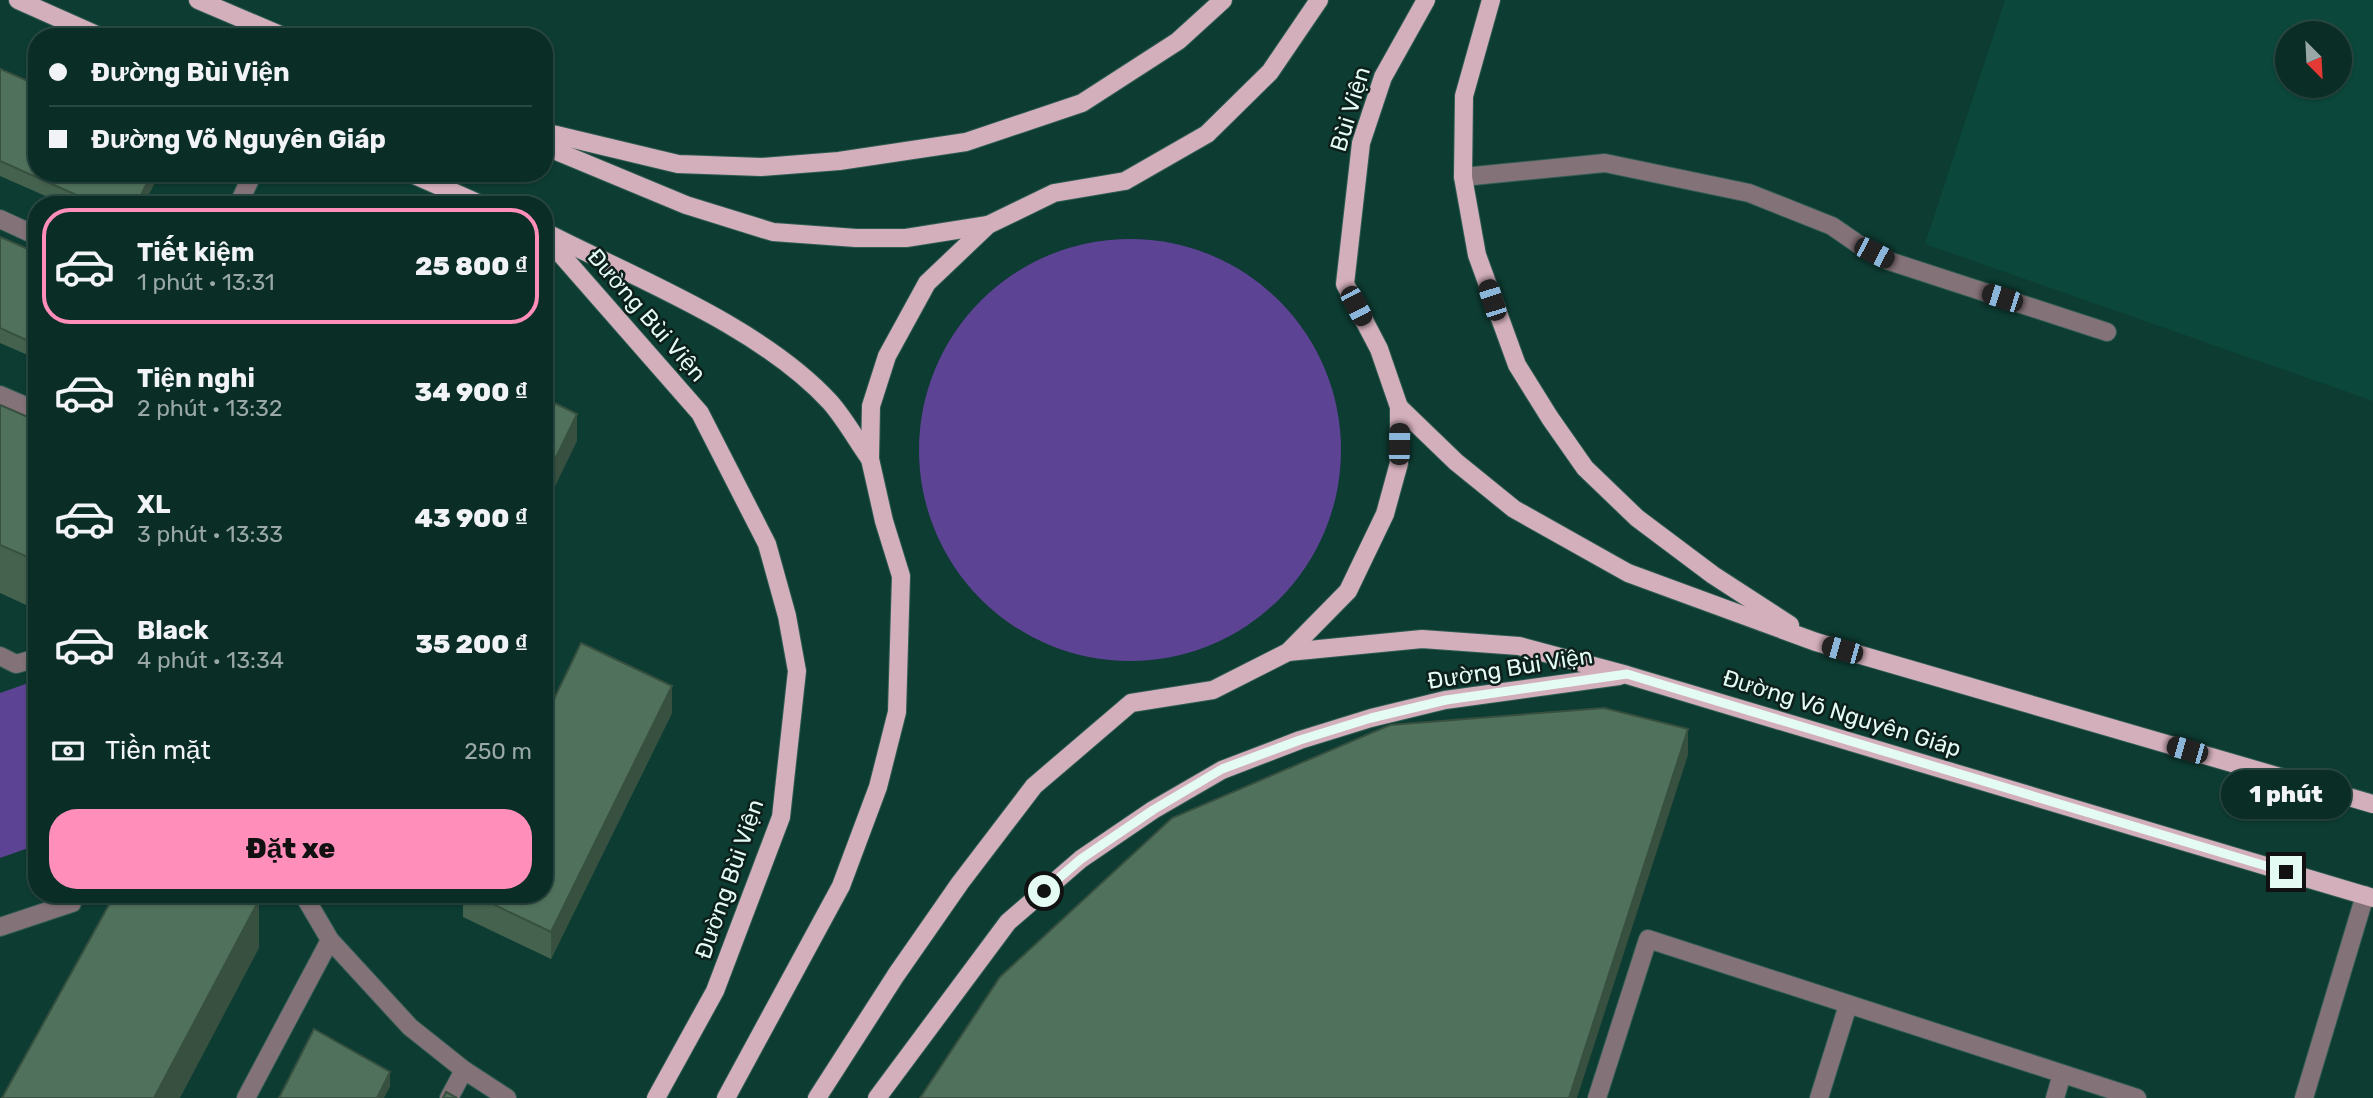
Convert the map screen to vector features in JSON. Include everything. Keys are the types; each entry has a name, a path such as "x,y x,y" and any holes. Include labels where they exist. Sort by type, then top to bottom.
{"main road":[{"path":"18,0 81,28"},
{"path":"198,0 264,28"},
{"path":"553,134 678,164 761,167 839,161 966,142 1082,103 1178,41 1223,0"},
{"path":"553,150 686,205 773,232 856,238 906,238 988,225 1054,193 1125,181 1207,134 1270,72 1318,0"},
{"name":"Bùi Viện","path":"1399,407 1379,349 1345,284 1361,143 1383,77 1426,0"},
{"path":"1491,0 1464,96 1462,177 1477,255 1517,365 1586,468 1637,518 1713,575 1816,642"},
{"path":"430,182 462,196"},
{"path":"726,1098 841,886 878,787 897,712 901,576 884,521 870,459 871,406 887,356 927,282 988,225"},
{"path":"553,237 680,299 750,338 788,365 830,402 870,459"},
{"name":"Đường Bùi Viện","path":"553,243 700,412 767,544 787,617 797,671 781,817 715,990 656,1098"},
{"path":"1399,407 1456,462 1514,509 1628,573 1816,642 2373,804"},
{"path":"817,1098 896,975 960,883 1034,786 1131,703 1213,690 1288,652 1348,591 1385,514 1399,463 1399,407"},
{"name":"Đường Võ Nguyên Giáp","path":"1288,652 1422,639 1519,646 1627,674 2369,897"},
{"name":"Đường Bùi Viện","path":"877,1098 1007,922 1081,859 1153,810 1222,769 1312,736 1446,700 1627,674"}],"street":[{"path":"1462,177 1605,163 1749,193 1832,226 1889,261 2107,332"},
{"path":"0,219 28,232"},
{"path":"0,396 28,407"},
{"path":"0,656 16,664 28,661"},
{"path":"2304,1098 2369,897"},
{"path":"0,927 72,903"},
{"path":"308,903 330,940 410,1027 464,1070 507,1098"},
{"path":"1597,1098 1648,939 2137,1098"},
{"path":"246,1098 330,940"},
{"path":"1819,1098 1849,1004"},
{"path":"449,1098 464,1070"},
{"path":"2055,1098 2062,1074"}],"shaded area":[{"path":"2005,0 2373,0 2373,401 1925,244"},
{"path":"1130,239 1171,243 1211,255 1247,274 1279,301 1306,333 1325,369 1337,409 1341,450 1337,491 1325,531 1306,567 1279,599 1247,626 1211,645 1171,657 1130,661 1089,657 1049,645 1013,626 981,599 954,567 935,531 923,491 919,450 923,409 935,369 954,333 981,301 1013,274 1049,255 1089,243"},
{"path":"28,683 28,848 0,858 0,693"}],"building":[{"path":"0,69 28,81 28,173 0,161"},
{"path":"47,182 148,182 140,196 79,196"},
{"path":"0,237 28,249 28,341 0,328"},
{"path":"553,402 577,414 553,463"},
{"path":"0,405 28,417 28,557 0,545"},
{"path":"581,643 672,686 551,932 491,903 553,903 553,701"},
{"path":"1604,708 1688,729 1569,1098 920,1098 1000,977 1172,818 1390,725"},
{"path":"110,903 257,903 154,1098 2,1098"},
{"path":"314,1029 390,1072 377,1098 279,1098"},
{"path":"446,1092 457,1098 443,1098"}],"route":[{"path":"1044,891 1081,859 1153,810 1222,769 1300,740 1371,718 1446,700 1627,674 2286,872"}]}
